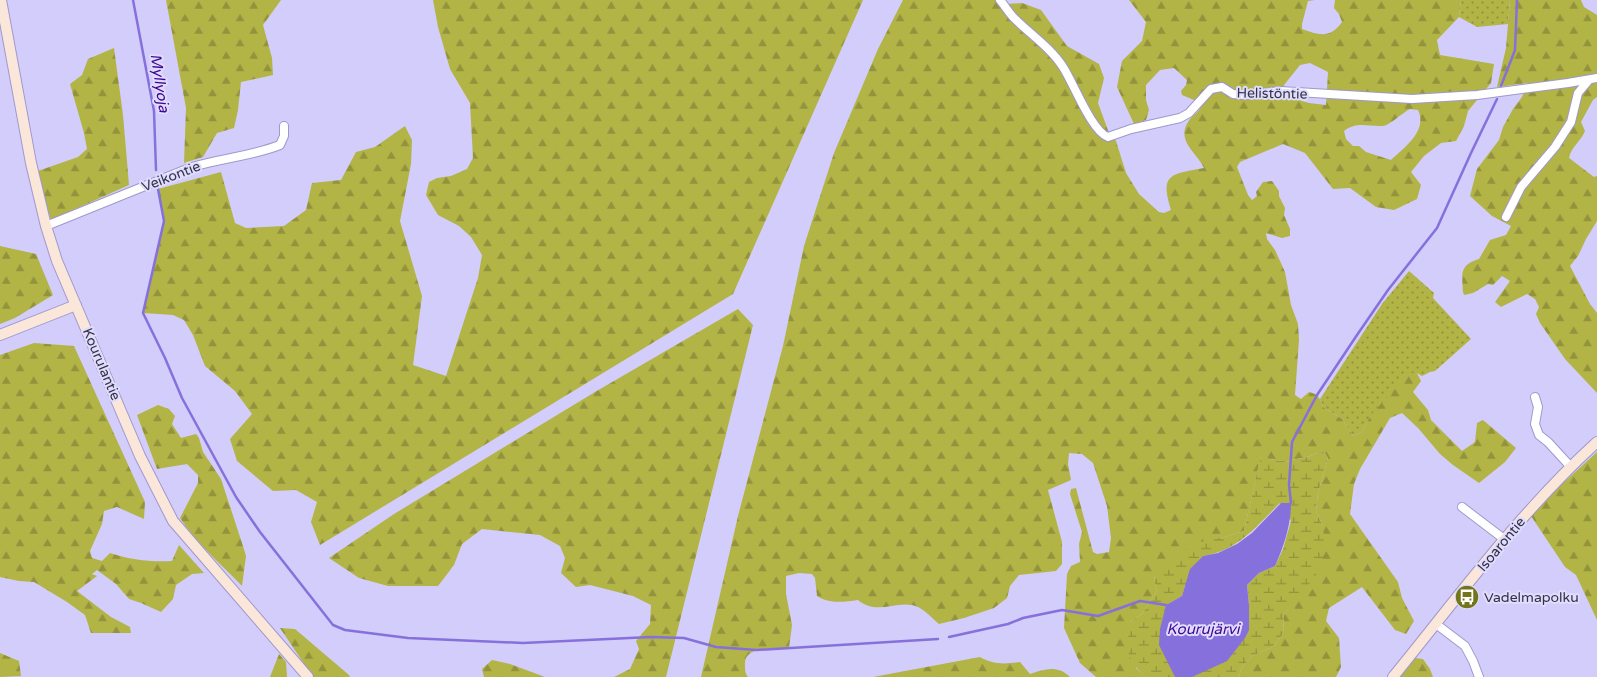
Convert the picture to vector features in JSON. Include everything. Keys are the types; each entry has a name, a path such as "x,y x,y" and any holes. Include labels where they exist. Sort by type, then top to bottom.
{"street":[{"name":"Kourulantie","path":"1,0 31,163 46,226 57,260 140,456 173,521 308,677"},
{"name":"Helistöntie","path":"1000,0 1013,17 1053,54 1063,66 1100,133 1108,137 1131,129 1180,118 1189,113 1211,89 1222,87 1232,94 1246,95 1280,91 1412,99 1477,95 1593,79"},
{"path":"1506,217 1521,187 1555,147 1571,122 1578,93 1593,79"},
{"name":"Veikontie","path":"46,226 192,167 214,160 262,152 280,145 284,136 284,126"},
{"path":"0,335 76,305"},
{"path":"1535,397 1538,407 1535,424 1539,435 1570,466"},
{"name":"Isoarontie","path":"1393,677 1504,539 1570,466 1597,442"},
{"path":"1462,507 1504,539"},
{"path":"1436,624 1465,646 1479,677"}],"green space":[{"path":"166,0 281,0 263,25 272,58 273,75 241,82 234,128 217,133 203,157 184,163 186,108"},
{"path":"433,0 863,0 733,294 320,545 311,522 317,502 296,490 273,491 237,461 230,439 252,414 235,391 205,366 193,335 184,320 173,315 143,313 164,221 158,189 221,172 235,223 246,228 284,226 306,210 312,183 341,180 356,152 375,147 405,126 412,140 411,164 400,221 422,296 413,365 446,376 478,278 482,255 471,237 459,226 438,215 426,195 429,182 467,169 473,158 470,103 450,69 438,27"},
{"path":"903,0 1003,0 1006,4 1022,3 1041,10 1067,46 1099,64 1104,78 1098,103 1109,133 1116,141 1126,173 1139,194 1159,212 1164,213 1171,210 1167,189 1171,177 1176,174 1204,168 1184,135 1188,122 1201,106 1194,100 1182,95 1181,91 1186,85 1187,80 1174,68 1160,70 1146,85 1146,100 1149,110 1146,120 1134,124 1117,87 1122,61 1142,41 1146,22 1129,0 1315,0 1308,1 1302,29 1324,34 1333,31 1342,22 1334,8 1335,0 1461,0 1459,17 1437,40 1440,55 1494,64 1491,83 1468,111 1464,126 1456,141 1441,143 1424,156 1411,172 1421,185 1417,199 1394,210 1376,207 1350,188 1333,189 1305,153 1283,144 1240,162 1237,167 1248,195 1252,200 1257,196 1256,192 1263,182 1272,181 1279,191 1279,196 1285,208 1284,215 1290,229 1290,236 1282,238 1266,233 1267,239 1275,250 1285,272 1291,305 1298,324 1299,340 1295,395 1301,399 1309,392 1315,394 1320,399 1323,407 1342,419 1353,436 1361,433 1371,415 1408,373 1417,373 1421,381 1413,392 1428,410 1431,420 1462,451 1475,442 1477,423 1483,420 1516,448 1505,462 1479,483 1440,454 1418,428 1402,413 1390,418 1360,469 1354,484 1350,514 1398,582 1402,598 1414,621 1406,634 1395,630 1362,587 1329,608 1326,621 1339,638 1341,667 1336,677 1239,677 1241,669 1252,656 1274,646 1283,634 1284,615 1295,600 1323,526 1316,511 1318,493 1328,458 1324,452 1290,462 1261,456 1244,531 1221,538 1154,578 1157,591 1142,614 1130,622 1136,668 1146,677 1096,677 1080,663 1064,628 1067,574 1071,566 1080,562 1079,544 1082,532 1070,494 1071,489 1076,488 1093,552 1097,554 1109,552 1111,538 1107,506 1093,463 1082,454 1069,453 1068,464 1071,480 1048,490 1062,542 1062,564 1056,571 1019,575 1010,586 1007,598 994,608 939,624 923,610 911,605 873,607 858,600 842,602 822,599 817,596 815,578 812,574 799,573 786,576 786,594 792,625 789,648 761,649 749,654 745,665 748,677 701,677 738,516 783,346 804,246 834,153 878,49","holes":["1310,63 1328,72 1326,105 1309,103 1288,97 1284,85 1300,65","1410,109 1418,110 1420,125 1413,138 1391,160 1366,152 1359,146 1353,146 1346,139 1344,131 1349,128 1358,125 1383,126"]},
{"path":"1461,0 1510,0 1508,24 1477,27 1459,17"},
{"path":"1510,0 1581,0 1584,7 1597,15 1597,97 1593,100 1581,122 1585,131 1569,158 1594,177 1597,176 1597,221 1578,256 1570,266 1590,304 1597,313 1597,393 1565,359 1540,323 1536,314 1539,307 1535,299 1527,294 1501,307 1495,302 1510,281 1502,276 1493,285 1488,284 1473,293 1464,295 1463,292 1462,275 1465,267 1479,259 1490,240 1506,235 1511,226 1492,216 1470,196 1477,169 1499,140 1503,127 1522,97 1528,83 1497,87 1506,48"},
{"path":"114,48 123,115 129,185 51,220 35,172 78,157 87,149 70,84 82,75 88,59"},
{"path":"0,246 36,254 53,295 15,318 0,324"},
{"path":"1409,271 1434,293 1433,298 1471,339 1435,371 1422,376 1417,373 1385,400 1361,433 1353,436 1342,419 1323,407 1320,399 1382,304"},
{"path":"738,309 753,325 666,677 614,677 630,669 639,649 636,641 650,624 651,605 633,596 590,585 576,587 561,573 565,558 560,546 540,535 482,529 462,544 454,565 438,586 388,586 359,578 329,558 394,514 595,392"},
{"path":"34,343 74,346 145,502 144,519 117,507 104,511 102,524 90,551 92,558 102,561 110,553 141,560 172,561 179,545 204,573 192,574 176,585 173,599 161,612 129,599 116,584 97,570 92,574 97,576 77,591 111,617 130,627 131,633 91,633 85,615 67,602 34,582 0,577 0,355"},
{"path":"158,405 169,409 175,416 172,424 181,438 196,434 203,452 221,479 246,556 242,586 202,545 180,518 198,483 198,475 187,464 157,469 137,415"},
{"path":"1324,452 1328,458 1318,493 1316,511 1323,526 1325,550 1317,574 1284,615 1283,634 1274,646 1252,656 1241,669 1239,677 1192,677 1198,673 1249,605 1247,585 1259,573 1275,566 1283,549 1291,521 1280,503 1237,543 1227,549 1203,556 1185,586 1182,596 1166,605 1175,677 1146,677 1130,658 1128,640 1130,622 1142,614 1157,591 1154,579 1166,563 1194,543 1244,531 1261,455 1269,459 1290,462"},
{"path":"1597,452 1597,620 1576,575 1565,567 1531,516"},
{"path":"280,628 295,629 350,677 313,677"},
{"path":"0,653 19,661 21,676 0,677"},
{"path":"279,654 286,662 287,677 270,677"},
{"path":"980,657 1000,663 1020,662 1030,674 1056,669 1070,677 873,677"},
{"path":"1415,658 1423,659 1433,677 1400,677"},
{"path":"492,660 510,664 545,677 484,677 482,669"}],"water":[{"name":"Kourujärvi","path":"1281,503 1291,503 1286,535 1275,566 1259,573 1247,585 1249,630 1245,638 1227,661 1192,677 1175,677 1159,645 1160,629 1166,605 1182,596 1190,569 1203,556 1218,553 1237,544 1252,533"}],"waterway":[{"name":"Myllyoja","path":"133,0 154,111 156,170"},
{"path":"1501,86 1515,50 1517,0"},
{"path":"1291,503 1289,485 1292,442 1317,395 1357,335 1388,290 1437,228 1497,99"},
{"path":"158,189 164,221 143,313 182,398 236,497 260,532 333,625 345,630 408,638 523,643 651,637 684,638 716,647 756,650 938,639"},
{"path":"949,637 1062,610 1098,616 1140,601 1166,605"}],"place":[{"name":"Vadelmapolku","path":"1467,597"}]}
